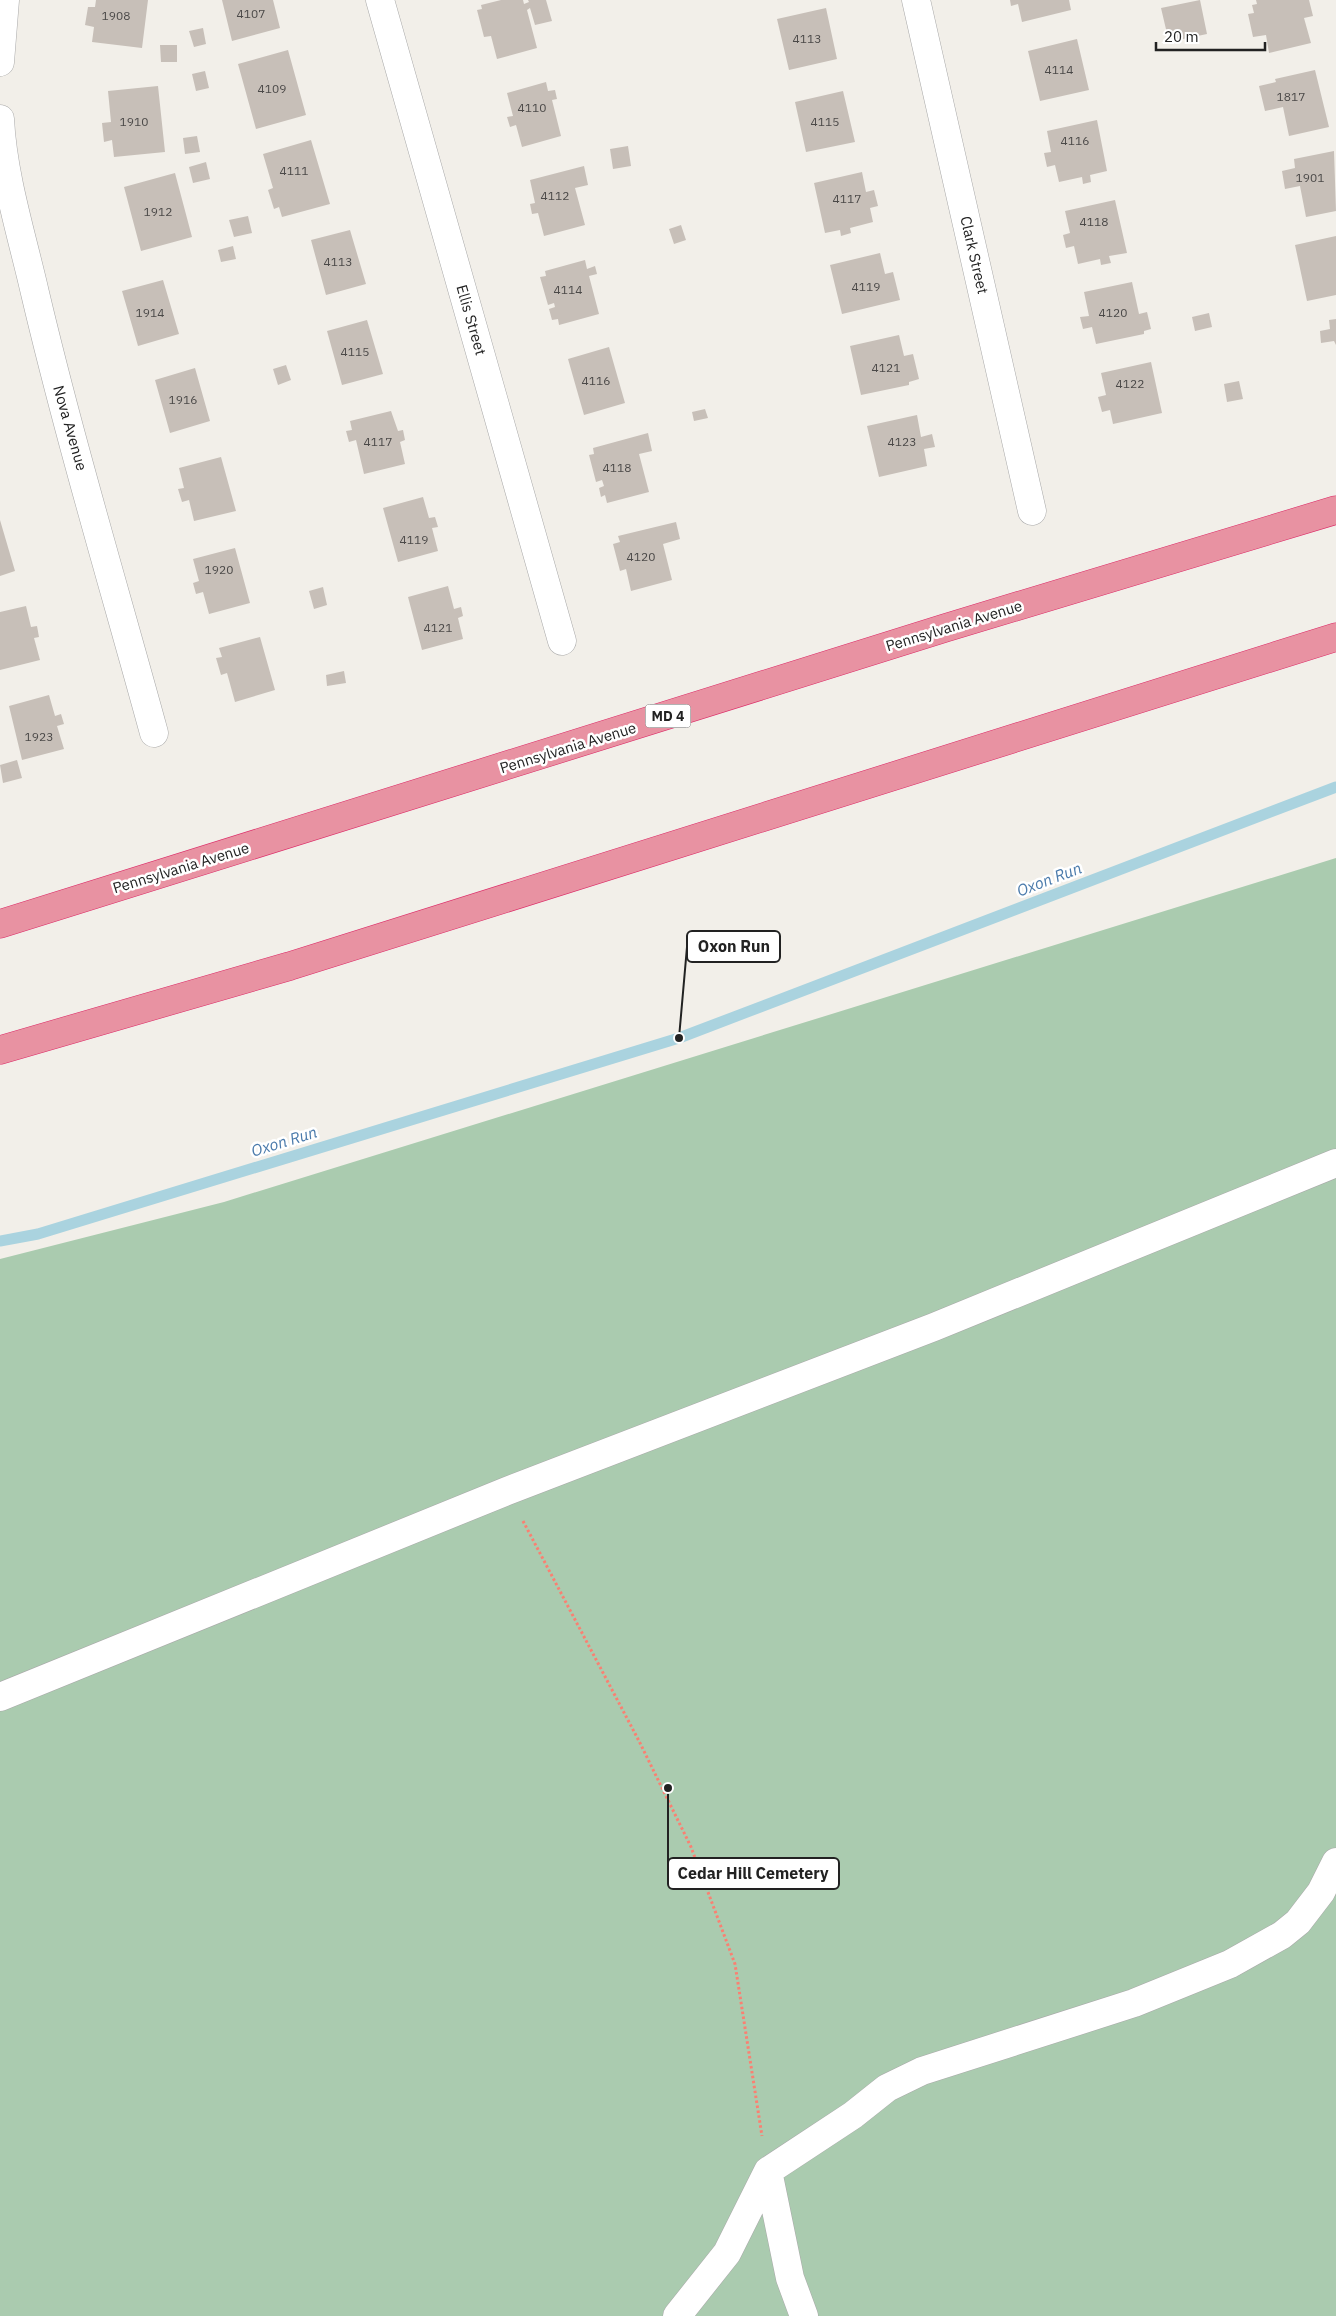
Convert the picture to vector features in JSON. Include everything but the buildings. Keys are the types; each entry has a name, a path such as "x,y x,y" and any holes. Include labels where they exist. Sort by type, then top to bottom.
{"highway":[{"name":"Pennsylvania Avenue","path":"0,924 946,628 1336,510"},
{"path":"0,1050 290,966 1336,637"}],"street":[{"path":"0,62 5,0"},
{"name":"Ellis Street","path":"380,0 562,641"},
{"name":"Clark Street","path":"916,0 1032,511"},
{"name":"Nova Avenue","path":"0,119 1,140 51,363 154,734"},
{"path":"0,1697 507,1491 934,1327 1336,1164"},
{"path":"677,2316 727,2253 768,2171 853,2115 887,2088 922,2071 1134,2002 1230,1964 1282,1935 1298,1922 1320,1892 1336,1862"},
{"path":"768,2171 790,2278 804,2316"}],"path":[{"path":"507,1491 639,1741 691,1848 735,1964 768,2171"}],"green space":[{"path":"1336,858 1336,2316 0,2316 0,1259 224,1202"}],"waterway":[{"name":"Oxon Run","path":"0,1241 38,1234 679,1038 1336,787"}],"place":[{"name":"Oxon Run","path":"679,1038"},
{"name":"Cedar Hill Cemetery","path":"668,1788"}]}
